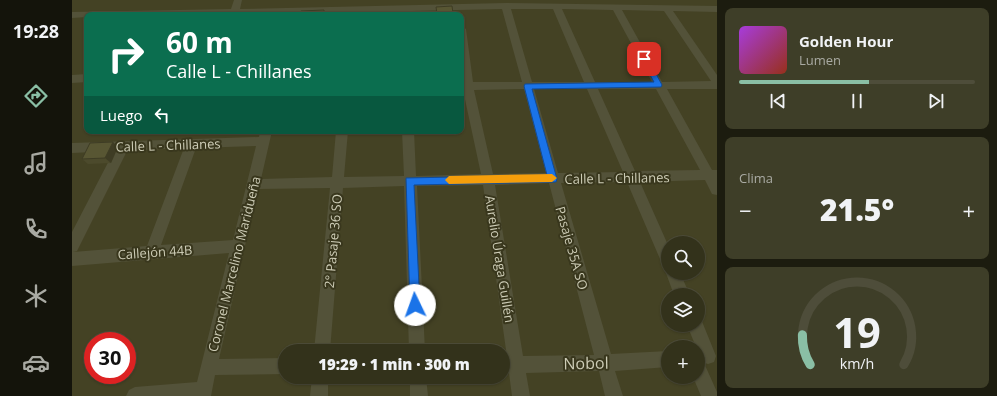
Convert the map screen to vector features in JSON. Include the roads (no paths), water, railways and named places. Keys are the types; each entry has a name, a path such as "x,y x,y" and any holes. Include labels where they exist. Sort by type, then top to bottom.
{"street":[{"path":"235,12 238,0"},
{"path":"351,12 406,8 459,11 500,4 716,10"},
{"name":"Pasaje 35A SO","path":"500,4 528,86 614,396"},
{"path":"556,6 661,244"},
{"path":"616,7 659,85 713,175 717,190"},
{"path":"667,8 717,84"},
{"path":"72,15 84,15"},
{"name":"Aurelio Úraga Guillén","path":"464,72 465,86 488,179 508,344"},
{"path":"72,79 84,78"},
{"path":"465,86 717,84"},
{"name":"2° Pasaje 36 SO","path":"323,344 342,134"},
{"path":"408,134 417,344"},
{"name":"Calle L - Chillanes","path":"72,148 192,144 265,136"},
{"name":"Coronel Marcelino Maridueña","path":"203,393 265,136"},
{"path":"152,252 192,144"},
{"path":"72,246 124,146"},
{"name":"Calle L - Chillanes","path":"254,184 488,179 633,178 713,175"},
{"name":"Callejón 44B","path":"72,259 239,246"},
{"name":"Nobol","path":"510,365 604,363 661,359"},
{"path":"705,360 710,396"},
{"name":"Aurelio Úraga Guillén","path":"510,365 521,396"},
{"path":"210,368 278,366"},
{"path":"319,396 320,384"},
{"path":"418,384 419,396"},
{"path":"134,396 203,393"}]}
